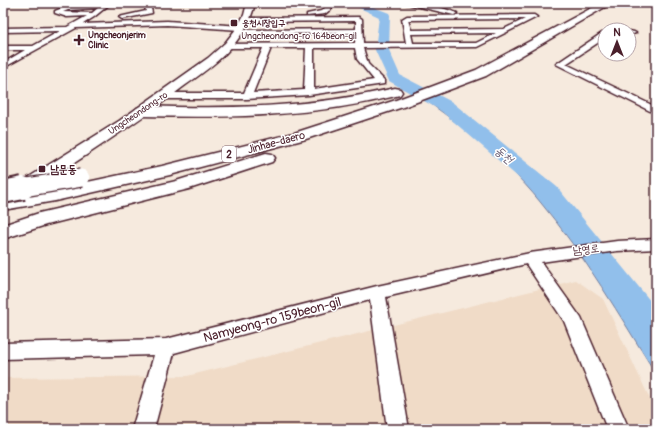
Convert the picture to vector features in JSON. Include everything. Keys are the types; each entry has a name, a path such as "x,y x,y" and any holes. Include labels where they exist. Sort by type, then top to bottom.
{"highway":[{"path":"476,70 595,3"},
{"path":"3,232 39,220 182,185 308,144 404,99 442,85 476,70 608,3"},
{"path":"142,111 201,113 272,112 380,96 404,99"},
{"name":"Jinhae-daero","path":"6,198 81,178 161,162 404,99"},
{"name":"Jinhae-daero","path":"6,198 55,195 163,171 300,136 404,99"}],"main road":[{"name":"Ungcheondong-ro","path":"6,198 164,96 227,46 243,24 251,3"}],"street":[{"path":"3,6 8,3"},
{"path":"106,5 67,8 57,12 67,15 103,19 150,12 148,3"},
{"path":"243,24 290,16 323,13 329,8 317,3"},
{"path":"406,3 433,7 467,17"},
{"path":"3,66 70,28 106,5"},
{"path":"534,17 508,30 477,44 410,46 409,32 405,19 534,17"},
{"path":"164,96 247,96 309,92 381,82 369,71 360,58 358,46 360,31 359,19 243,24"},
{"path":"3,30 167,23 243,24 360,31"},
{"path":"409,32 508,30"},
{"path":"597,40 560,64 656,111"},
{"name":"Ungcheondong-ro 164beon-gil","path":"227,46 410,46"},
{"path":"247,96 268,46"},
{"path":"309,92 310,46"},
{"path":"3,48 33,48"},
{"path":"3,185 6,198"},
{"name":"남영로","path":"555,253 617,246 656,244"},
{"name":"Namyeong-ro 159beon-gil","path":"3,351 166,347 377,292 555,253"},
{"path":"530,258 572,318 618,429"},
{"path":"377,292 398,429"},
{"path":"143,429 166,347"}],"shaded area":[{"path":"576,280 603,299 656,412 656,429 3,429 3,378 187,376"}],"water":[{"path":"394,78 446,106 549,192 656,330 656,374 587,265 541,203 491,151 453,120"}],"waterway":[{"name":"동천","path":"354,3 385,15 382,50 394,78 446,106 549,192 656,330"}],"place":[{"name":"웅천시장입구","path":"234,23"},
{"name":"Ungcheonjerim Clinic","path":"79,40"},
{"name":"남문동","path":"42,169"}]}
